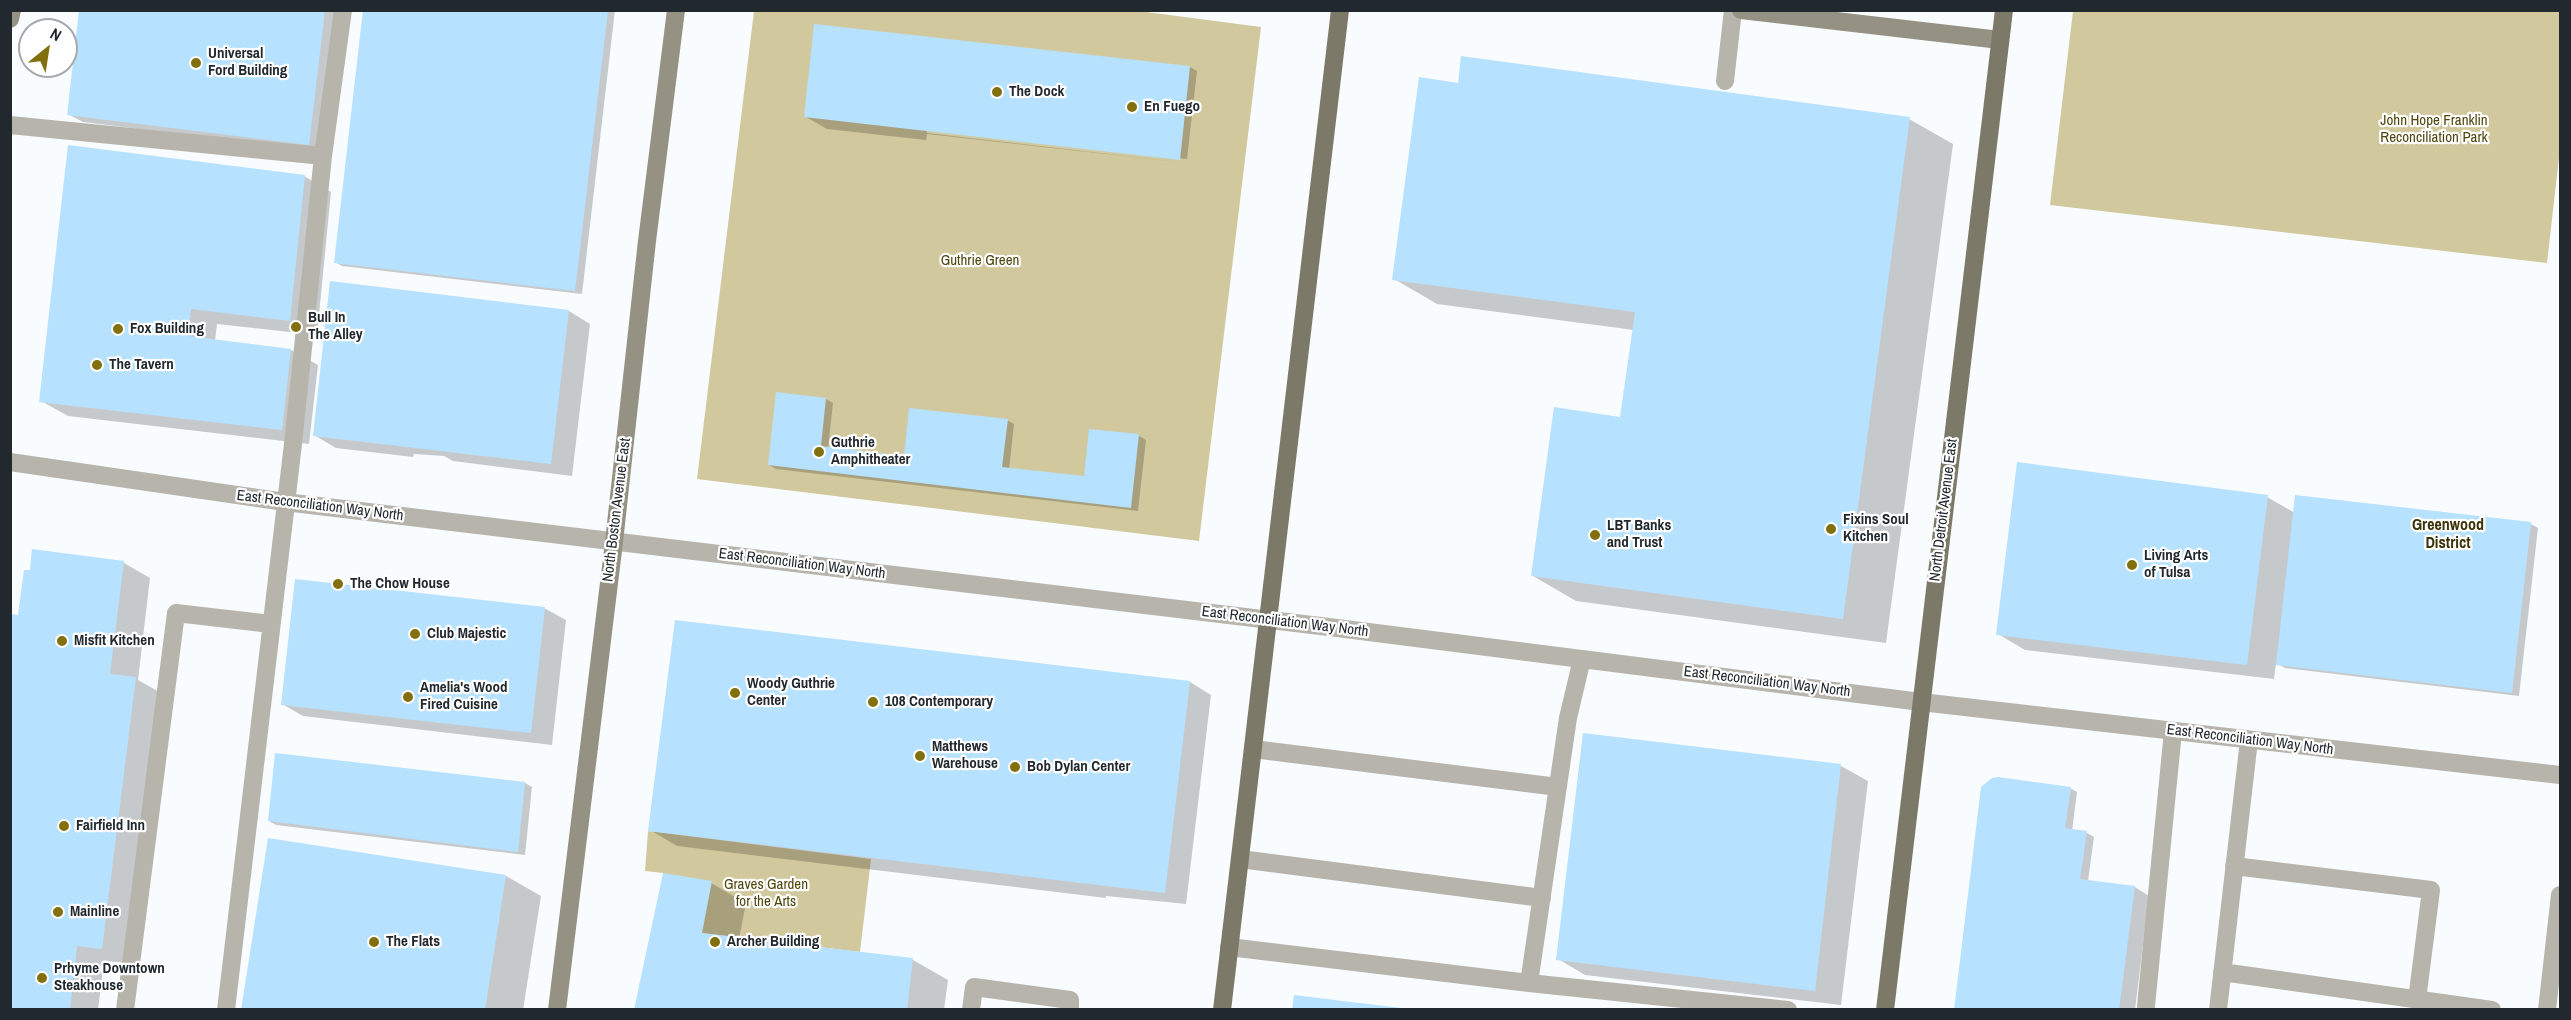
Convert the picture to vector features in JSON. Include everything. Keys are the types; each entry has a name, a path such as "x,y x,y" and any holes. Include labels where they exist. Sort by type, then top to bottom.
{"main road":[{"path":"1222,1010 1340,10"},
{"name":"North Detroit Avenue East","path":"1885,1010 2004,10"}],"street":[{"path":"10,19 12,10"},
{"path":"226,1010 293,444 323,156 343,10"},
{"name":"North Boston Avenue East","path":"557,1010 676,10"},
{"path":"1725,81 1733,10"},
{"path":"1741,10 2001,40"},
{"path":"10,124 323,156"},
{"name":"East Reconciliation Way North","path":"10,462 285,502 1267,620 1921,702 2560,775"},
{"path":"125,1010 176,613 271,624"},
{"path":"1529,983 1568,718 1582,659"},
{"path":"2146,1006 2173,731"},
{"path":"2218,1010 2249,740"},
{"path":"1253,749 1558,787"},
{"path":"1240,859 1542,898"},
{"path":"2234,866 2431,890 2417,1000"},
{"path":"2547,1010 2560,895"},
{"path":"1229,947 1529,983 1788,1010"},
{"path":"2222,972 2492,1010"},
{"path":"971,1010 974,987 1070,1000 1070,1010"}],"green space":[{"name":"Guthrie Green","path":"1131,10 1261,27 1199,541 697,479 754,11"},
{"name":"John Hope Franklin Reconciliation Park","path":"2073,11 2560,11 2560,149 2547,263 2050,205"},
{"name":"Graves Garden for the Arts","path":"648,831 871,859 860,952 702,933 663,873 645,871"}],"building":[{"name":"Universal Ford Building","path":"79,10 325,10 309,145 67,115 71,78 78,78"},
{"path":"363,10 608,10 575,291 334,263"},
{"name":"The Dock","path":"814,24 1190,66 1180,160 804,117"},
{"path":"1461,56 1910,117 1843,619 1531,576 1554,407 1620,417 1635,312 1392,280 1419,77 1458,83"},
{"name":"Fox Building","path":"68,145 305,175 290,321 191,309 188,336 291,349 282,430 39,402"},
{"path":"330,281 569,310 551,464 313,436"},
{"name":"Guthrie Amphitheater","path":"776,392 826,398 821,446 904,456 909,408 1008,419 1002,467 1084,476 1089,429 1139,434 1131,508 768,465"},
{"name":"Living Arts of Tulsa","path":"2017,462 2268,495 2247,665 1996,635"},
{"path":"2295,495 2531,522 2512,693 2276,665"},
{"name":"Fairfield Inn","path":"32,549 124,561 110,674 136,677 102,949 77,946 70,1010 10,1010 10,614 18,615 24,570 30,570"},
{"name":"Club Majestic","path":"295,579 545,607 531,733 281,705"},
{"name":"Matthews Warehouse","path":"675,620 1190,681 1165,893 648,831"},
{"path":"1583,733 1841,764 1815,991 1556,960"},
{"path":"275,753 525,782 518,852 268,821"},
{"path":"1992,778 2071,787 2065,828 2087,831 2080,879 2135,886 2119,1010 1954,1010 1981,787"},
{"name":"The Flats","path":"268,838 506,875 485,1010 241,1010"},
{"name":"Archer Building","path":"663,873 712,881 702,933 913,958 907,1010 634,1010"},
{"path":"1294,995 1401,1008 1401,1010 1292,1010"}],"place":[{"name":"Universal Ford Building","path":"196,63"},
{"name":"The Dock","path":"997,92"},
{"name":"En Fuego","path":"1132,107"},
{"name":"Bull In The Alley","path":"296,327"},
{"name":"Fox Building","path":"118,329"},
{"name":"The Tavern","path":"97,365"},
{"name":"Guthrie Amphitheater","path":"819,452"},
{"name":"Fixins Soul Kitchen","path":"1831,529"},
{"name":"LBT Banks and Trust","path":"1595,535"},
{"name":"Living Arts of Tulsa","path":"2132,565"},
{"name":"The Chow House","path":"338,584"},
{"name":"Club Majestic","path":"415,634"},
{"name":"Misfit Kitchen","path":"62,641"},
{"name":"Woody Guthrie Center","path":"735,693"},
{"name":"Amelia's Wood Fired Cuisine","path":"408,697"},
{"name":"108 Contemporary","path":"873,702"},
{"name":"Matthews Warehouse","path":"920,756"},
{"name":"Bob Dylan Center","path":"1015,767"},
{"name":"Fairfield Inn","path":"64,826"},
{"name":"Mainline","path":"58,912"},
{"name":"The Flats","path":"374,942"},
{"name":"Archer Building","path":"715,942"},
{"name":"Prhyme Downtown Steakhouse","path":"42,978"}],"district":[{"name":"Greenwood District","path":"2448,535"}]}
